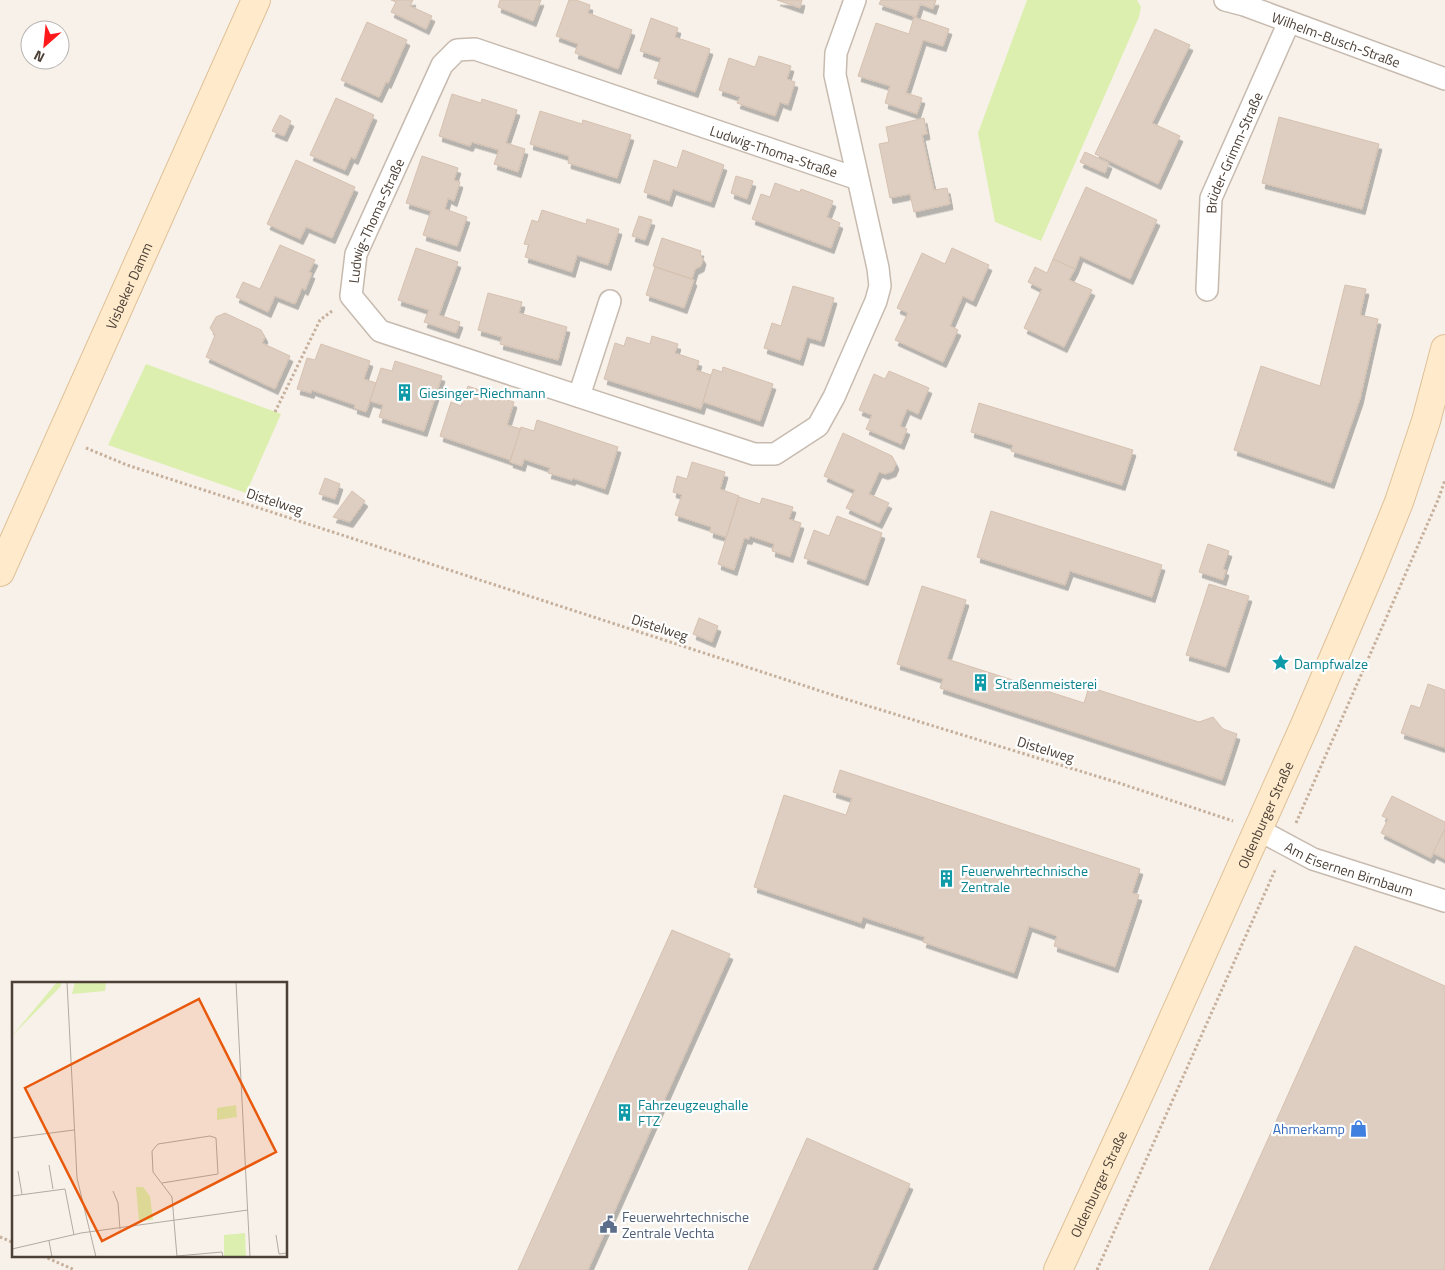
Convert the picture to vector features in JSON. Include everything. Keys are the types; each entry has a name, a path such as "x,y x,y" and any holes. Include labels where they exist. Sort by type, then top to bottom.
{"main road":[{"name":"Visbeker Damm","path":"0,572 256,0"},
{"name":"Oldenburger Straße","path":"1058,1270 1150,1071 1308,718 1373,566 1399,502 1426,421 1445,349"}],"street":[{"name":"Ludwig-Thoma-Straße","path":"855,0 836,53 835,75 878,268 880,286 876,301 834,397 818,426 775,454 754,454 380,331 351,296 356,254 442,65 457,50 475,49 858,179"},
{"name":"Wilhelm-Busch-Straße","path":"1226,0 1445,79"},
{"name":"Brüder-Grimm-Straße","path":"1207,290 1211,198 1289,22"},
{"path":"579,396 610,300"},
{"name":"Am Eisernen Birnbaum","path":"1257,829 1313,859 1445,901"}],"path":[{"path":"275,412 320,320 351,296"},
{"name":"Distelweg","path":"60,437 165,477 839,697 1119,783 1257,829"},
{"path":"1097,1270 1438,500 1445,480"},
{"path":"0,1238 12,1242"},
{"path":"48,1258 75,1270"}],"green space":[{"path":"1027,0 1137,0 1141,7 1139,17 1041,241 995,222 978,133"},
{"path":"146,364 281,414 246,493 108,445"}],"building":[{"path":"391,0 413,0 410,6 432,16 426,29 391,12 396,2"},
{"path":"500,0 541,0 533,21 498,7"},
{"path":"569,0 576,0 590,5 588,13 632,30 618,69 575,53 578,44 556,36"},
{"path":"777,0 802,0 800,8"},
{"path":"881,0 936,0 933,9 920,4 916,17 879,4"},
{"path":"914,17 949,29 943,46 923,40 906,93 922,98 917,114 885,103 890,86 858,76 876,23 909,34"},
{"path":"651,18 678,28 675,37 710,49 695,92 654,78 661,58 640,51"},
{"path":"367,22 407,40 388,83 386,82 379,97 341,80"},
{"path":"1155,29 1190,45 1152,123 1180,136 1158,184 1095,154"},
{"path":"759,56 791,66 787,79 795,82 788,105 780,102 775,116 737,103 740,97 719,90 729,58 755,67"},
{"path":"452,94 481,103 482,99 517,110 506,143 525,149 518,172 494,164 499,150 472,142 470,146 439,136"},
{"path":"336,98 374,115 355,159 351,157 345,170 310,155"},
{"path":"540,111 582,124 583,120 631,135 617,178 568,163 569,156 530,144"},
{"path":"280,115 291,121 284,136 272,131"},
{"path":"1279,117 1379,144 1362,209 1262,183"},
{"path":"924,118 927,134 922,135 934,190 947,188 950,204 914,212 910,194 890,198 879,144 889,142 886,127"},
{"path":"683,150 724,165 711,202 673,189 669,201 644,192 654,160 677,168"},
{"path":"1085,152 1109,163 1105,173 1080,162"},
{"path":"422,156 458,168 454,180 460,182 454,201 448,198 445,209 467,217 457,246 423,235 431,211 406,203"},
{"path":"296,160 355,187 332,238 306,227 300,239 267,224"},
{"path":"736,176 753,181 747,199 731,193"},
{"path":"775,183 800,192 801,189 833,201 827,217 840,223 831,248 752,219 761,194 770,197"},
{"path":"1086,187 1157,220 1130,279 1080,256 1075,269 1053,259"},
{"path":"542,210 586,224 587,219 619,229 608,265 577,255 572,272 525,257 529,245 524,244 532,220 538,222"},
{"path":"639,216 652,220 645,240 632,236"},
{"path":"662,238 701,251 700,254 703,259 701,266 695,269 692,279 653,266"},
{"path":"280,245 315,260 309,272 312,273 305,290 302,288 295,304 275,296 268,312 236,297 243,282 260,289"},
{"path":"416,248 458,262 439,315 460,322 456,333 424,322 429,310 398,300"},
{"path":"952,248 989,265 973,301 963,296 950,326 958,330 943,362 895,340 908,313 897,308 922,253 945,264"},
{"path":"1053,259 1075,269 1069,280 1092,290 1064,347 1024,328 1042,289 1028,282 1035,267 1047,273"},
{"path":"655,267 694,280 684,308 646,295"},
{"path":"1345,285 1366,289 1360,315 1378,319 1360,399 1331,483 1234,450 1261,366 1320,386"},
{"path":"793,286 834,298 821,341 807,337 800,360 764,348 772,323 781,326"},
{"path":"488,293 522,302 519,313 567,327 558,360 500,344 502,337 478,330"},
{"path":"225,313 261,330 265,337 262,343 290,356 275,389 206,357 215,335 210,328 216,317"},
{"path":"652,336 678,344 675,353 699,361 696,370 711,375 701,409 604,379 615,343 624,346 627,337 650,344"},
{"path":"321,344 370,361 364,379 376,383 366,412 354,408 355,405 312,390 311,393 297,389 307,358 315,360"},
{"name":"Giesinger-Riechmann","path":"395,361 442,376 424,431 379,417 383,405 370,401 381,368 392,371"},
{"path":"723,367 773,384 760,421 703,402 713,369 722,372"},
{"path":"889,371 929,388 918,414 907,409 900,426 907,429 901,444 866,429 872,415 859,410 874,374 885,379"},
{"path":"468,386 514,402 507,425 521,429 510,460 440,436 451,402 461,406"},
{"path":"979,403 1133,450 1122,485 1011,451 1013,445 971,432"},
{"path":"537,420 618,447 605,489 573,478 572,480 548,473 550,468 524,459 522,466 510,462 521,427 534,431"},
{"path":"843,433 892,456 896,464 893,471 885,474 879,472 869,494 889,503 879,523 846,508 855,490 824,476"},
{"path":"692,462 725,472 720,489 739,496 726,537 710,532 711,527 675,515 682,495 673,492 677,476 687,479"},
{"path":"325,478 340,484 335,499 319,494"},
{"path":"352,491 365,501 350,522 333,517"},
{"path":"739,497 760,504 762,498 793,507 789,519 801,523 790,557 772,551 774,544 750,536 749,539 744,538 734,570 718,564"},
{"path":"991,511 1162,565 1152,597 1070,571 1065,585 977,557"},
{"path":"837,516 882,533 865,580 804,558 814,530 829,536"},
{"path":"1208,544 1229,551 1223,569 1226,570 1223,580 1199,572"},
{"path":"1209,584 1249,596 1226,667 1186,655"},
{"name":"Straßenmeisterei","path":"922,586 966,600 947,659 1084,703 1089,687 1199,722 1213,717 1223,729 1237,734 1222,780 940,688 943,679 897,664"},
{"path":"699,618 718,626 712,642 693,634"},
{"path":"1428,684 1445,690 1445,748 1401,733 1411,705 1420,708"},
{"name":"Feuerwehrtechnische Zentrale","path":"840,770 1140,869 1132,893 1139,895 1115,967 1054,946 1057,936 1029,926 1014,973 923,942 925,937 863,917 861,923 754,887 784,795 846,815 852,798 833,792"},
{"path":"1392,796 1445,822 1445,829 1431,858 1381,833 1388,819 1382,816"},
{"path":"1445,829 1445,859 1433,853"},
{"name":"Fahrzeugzeughalle FTZ","path":"672,930 730,954 588,1270 518,1270"},
{"name":"Ahmerkamp","path":"1355,946 1445,986 1445,1270 1209,1270"},
{"path":"807,1138 910,1184 872,1270 748,1270"}],"place":[{"name":"Giesinger-Riechmann","path":"405,392"},
{"name":"Dampfwalze","path":"1280,663"},
{"name":"Straßenmeisterei","path":"981,683"},
{"name":"Feuerwehrtechnische Zentrale","path":"947,878"},
{"name":"Fahrzeugzeughalle FTZ","path":"624,1112"},
{"name":"Ahmerkamp","path":"1359,1128"},
{"name":"Feuerwehrtechnische Zentrale Vechta","path":"608,1224"}]}
